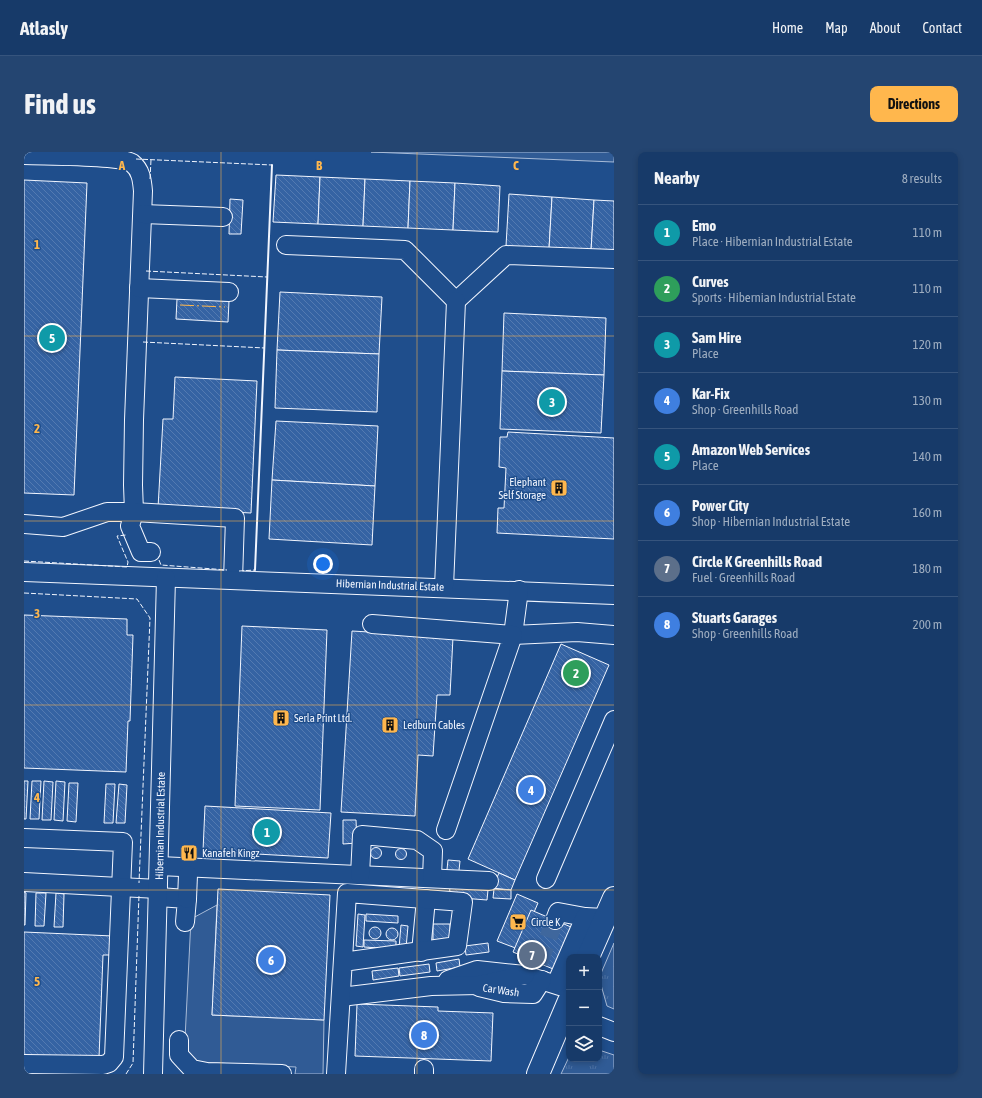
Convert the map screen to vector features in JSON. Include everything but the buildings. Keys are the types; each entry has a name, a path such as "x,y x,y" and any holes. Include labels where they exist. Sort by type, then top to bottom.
{"main road":[{"path":"589,954 595,918 614,898"},
{"path":"538,1074 566,1012"}],"street":[{"path":"24,155 116,159 131,163 140,173 143,191 132,485 134,512 130,526 141,552 151,552 158,578"},
{"path":"142,214 223,217"},
{"path":"286,245 405,250 456,302"},
{"path":"444,587 456,302 506,255 614,259"},
{"path":"139,288 229,292"},
{"path":"24,524 63,527 107,512 134,512 235,518 233,580"},
{"name":"Hibernian Industrial Estate","path":"24,572 158,578 444,587 614,595"},
{"name":"Hibernian Industrial Estate","path":"153,1074 159,866 158,578"},
{"path":"446,830 513,635 519,590"},
{"path":"372,624 513,635 577,632 614,635"},
{"path":"546,879 614,720"},
{"path":"360,875 362,835 417,840 433,851 432,878"},
{"path":"24,838 123,842 114,1057 109,1063 103,1065 24,1064"},
{"path":"159,866 489,881"},
{"path":"185,922 188,875"},
{"path":"24,882 122,886 187,899"},
{"path":"336,1074 347,893 463,902 457,946 343,962"},
{"path":"420,952 426,899"},
{"path":"555,920 558,912 595,918"},
{"path":"544,978 595,918"},
{"name":"Car Wash","path":"341,997 431,986 465,980 504,993 534,994 544,978"},
{"path":"602,1027 614,1032"},
{"path":"179,1040 179,1055 192,1069 207,1072 282,1074"}],"green space":[{"path":"614,943 614,1009 607,1006 602,988 602,971"},
{"path":"602,1051 614,1055 614,1074 561,1074 567,1062 602,1062"}],"shaded area":[{"path":"371,152 614,152 614,162"},
{"path":"217,905 212,1015 324,1020 323,1074 295,1074 296,1067 196,1062 186,1052 185,1039 191,919"}],"tunnel":[{"path":"539,963 555,920"}],"fence":[{"path":"136,159 272,165"},
{"path":"150,179 151,160"},
{"path":"146,271 267,277"},
{"path":"143,342 265,348"},
{"path":"24,561 127,567 128,562 117,536 126,535"},
{"path":"159,560 161,565 227,570"},
{"path":"239,571 255,570"},
{"path":"24,593 137,599 150,618 139,883"},
{"path":"126,1074 133,1063 139,895"}],"wall":[{"path":"255,570 272,165"}],"power":[{"path":"180,305 225,307"}],"place":[{"name":"Amazon Web Services","path":"52,338"},
{"name":"Sam Hire","path":"552,402"},
{"name":"Elephant Self Storage","path":"559,488"},
{"name":"Curves","path":"576,673"},
{"name":"Serla Print Ltd.","path":"281,718"},
{"name":"Ledburn Cables","path":"390,725"},
{"name":"Kar-Fix","path":"531,790"},
{"name":"Emo","path":"267,832"},
{"name":"Kanafeh Kingz","path":"189,853"},
{"name":"Circle K","path":"518,922"},
{"name":"Circle K Greenhills Road","path":"532,955"},
{"name":"Power City","path":"271,960"},
{"name":"Stuarts Garages","path":"424,1035"}]}
